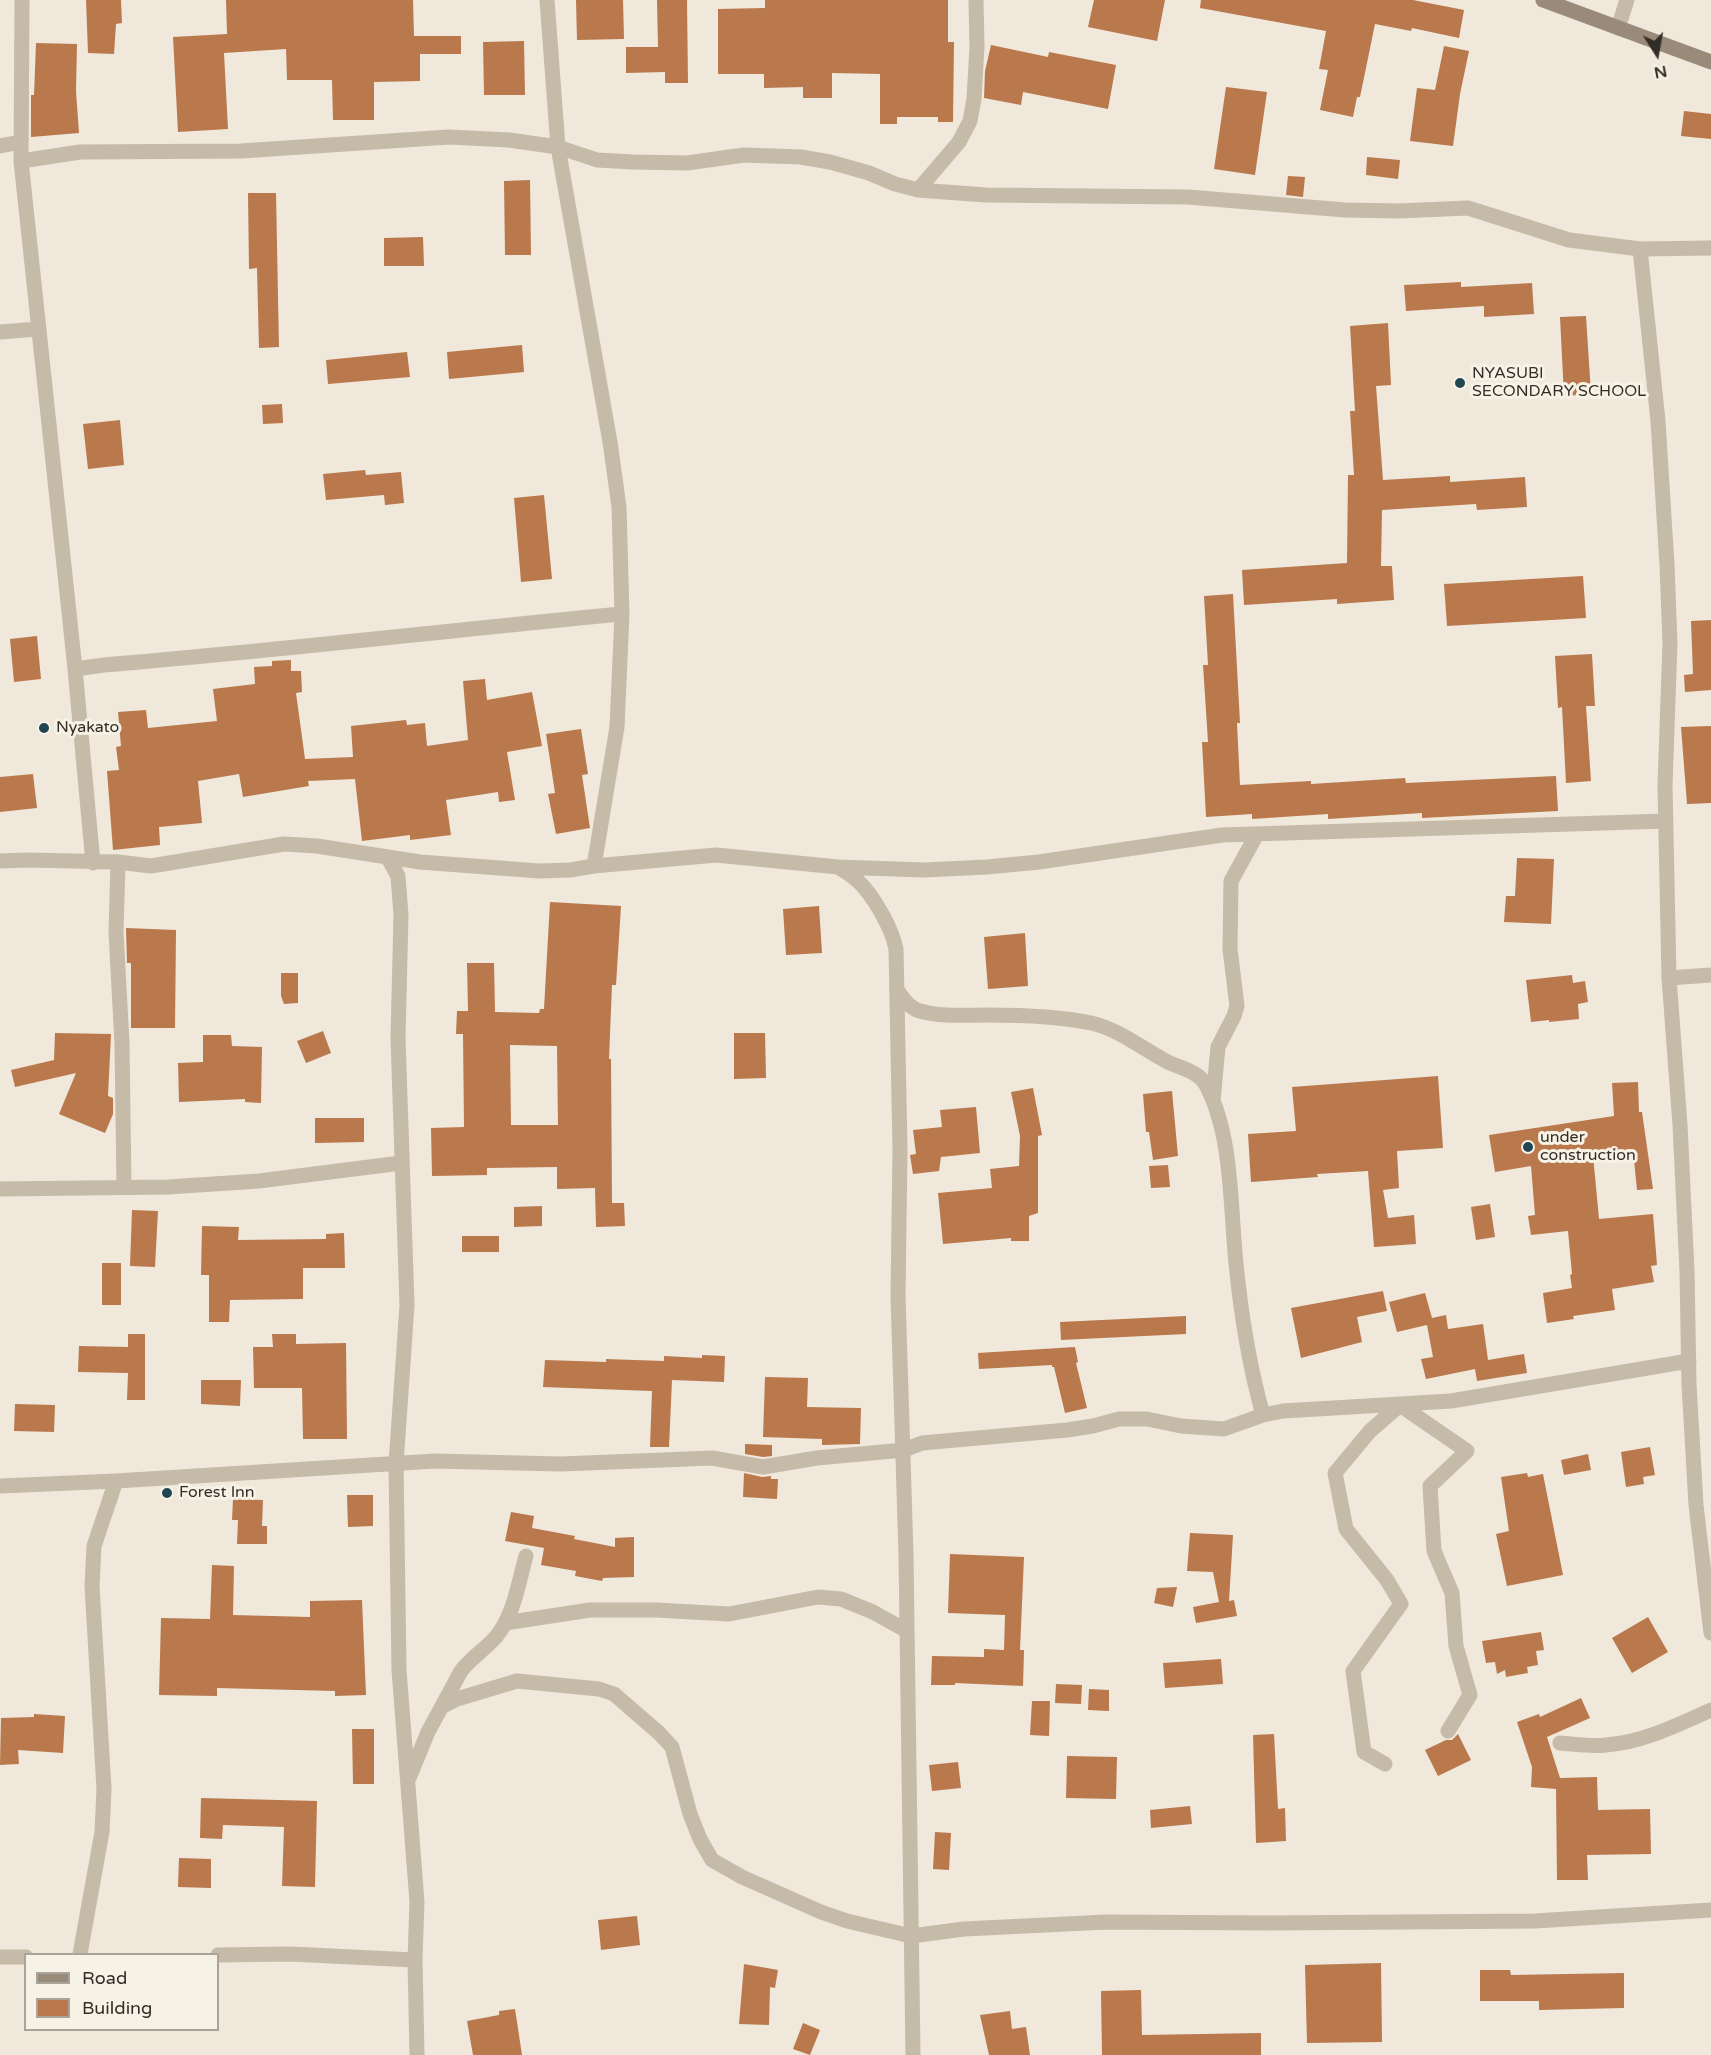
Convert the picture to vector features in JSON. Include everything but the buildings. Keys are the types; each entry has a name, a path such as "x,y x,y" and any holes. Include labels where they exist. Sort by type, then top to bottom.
{"street":[{"path":"22,0 21,161 75,669 93,863"},
{"path":"547,0 554,65 558,147 606,419 619,507 622,614 617,727 594,866"},
{"path":"918,190 959,142 970,121 974,99 977,46 976,0"},
{"path":"1543,0 1711,62"},
{"path":"1618,28 1627,0"},
{"path":"21,161 80,152 241,151 449,137 509,140 558,147 597,160 687,162 744,155 801,158 830,162 918,190 986,195 1188,197 1377,211 1468,208 1569,240 1640,249 1711,248"},
{"path":"0,146 21,142"},
{"path":"1640,249 1658,421 1668,587 1670,643 1666,821 1669,978 1681,1136 1696,1505 1711,1633"},
{"path":"0,332 38,328"},
{"path":"75,669 622,614"},
{"path":"0,861 118,862 151,866 284,844 317,846 388,858 539,871 716,855 838,867 924,870 987,867 1080,856 1203,837 1666,821"},
{"path":"1213,1101 1218,1047 1237,1006 1230,949 1231,881 1257,834"},
{"path":"388,858 398,876 401,915 398,1038 407,1305 396,1464 399,1670 417,1902 415,1960 417,2055"},
{"path":"118,862 116,932 122,1043 124,1187"},
{"path":"838,867 859,883 886,921 893,935 896,949 900,1149 898,1296 904,1449 913,2055"},
{"path":"1669,978 1711,975"},
{"path":"897,990 905,1001 919,1011 1027,1015 1066,1018 1095,1024 1118,1033 1165,1061 1201,1078 1213,1101 1222,1133 1244,1330 1252,1375 1263,1415"},
{"path":"0,1189 168,1187 259,1181 401,1163"},
{"path":"0,1485 116,1481 466,1460 561,1464 712,1458 763,1467 817,1458 904,1449 922,1443 1067,1430 1119,1419 1147,1419 1181,1426 1224,1429 1263,1415 1283,1411 1450,1401 1689,1361"},
{"path":"1400,1405 1467,1451 1430,1486 1434,1551 1452,1593 1456,1646 1470,1695 1448,1731"},
{"path":"1385,1764 1364,1752 1353,1671 1401,1604 1387,1580 1346,1529 1335,1473 1370,1431 1400,1405"},
{"path":"80,1953 102,1832 104,1789 92,1586 94,1546 116,1481"},
{"path":"407,1784 428,1732 467,1664 494,1639 511,1612 526,1556"},
{"path":"505,1623 590,1610 656,1610 729,1614 818,1597 841,1599 873,1612 907,1631"},
{"path":"443,1706 457,1699 517,1681 599,1689 614,1694 672,1747 690,1814 712,1860 742,1877 838,1918 911,1936 964,1929 1106,1922 1535,1922 1711,1910"},
{"path":"1560,1743 1607,1745 1641,1739 1670,1729 1711,1710"},
{"path":"219,1955 290,1954 415,1960"},
{"path":"0,1957 24,1957"}],"place":[{"name":"NYASUBI SECONDARY SCHOOL","path":"1460,383"},
{"name":"Nyakato","path":"44,728"},
{"name":"under construction","path":"1528,1147"},
{"name":"Forest Inn","path":"167,1493"}]}
